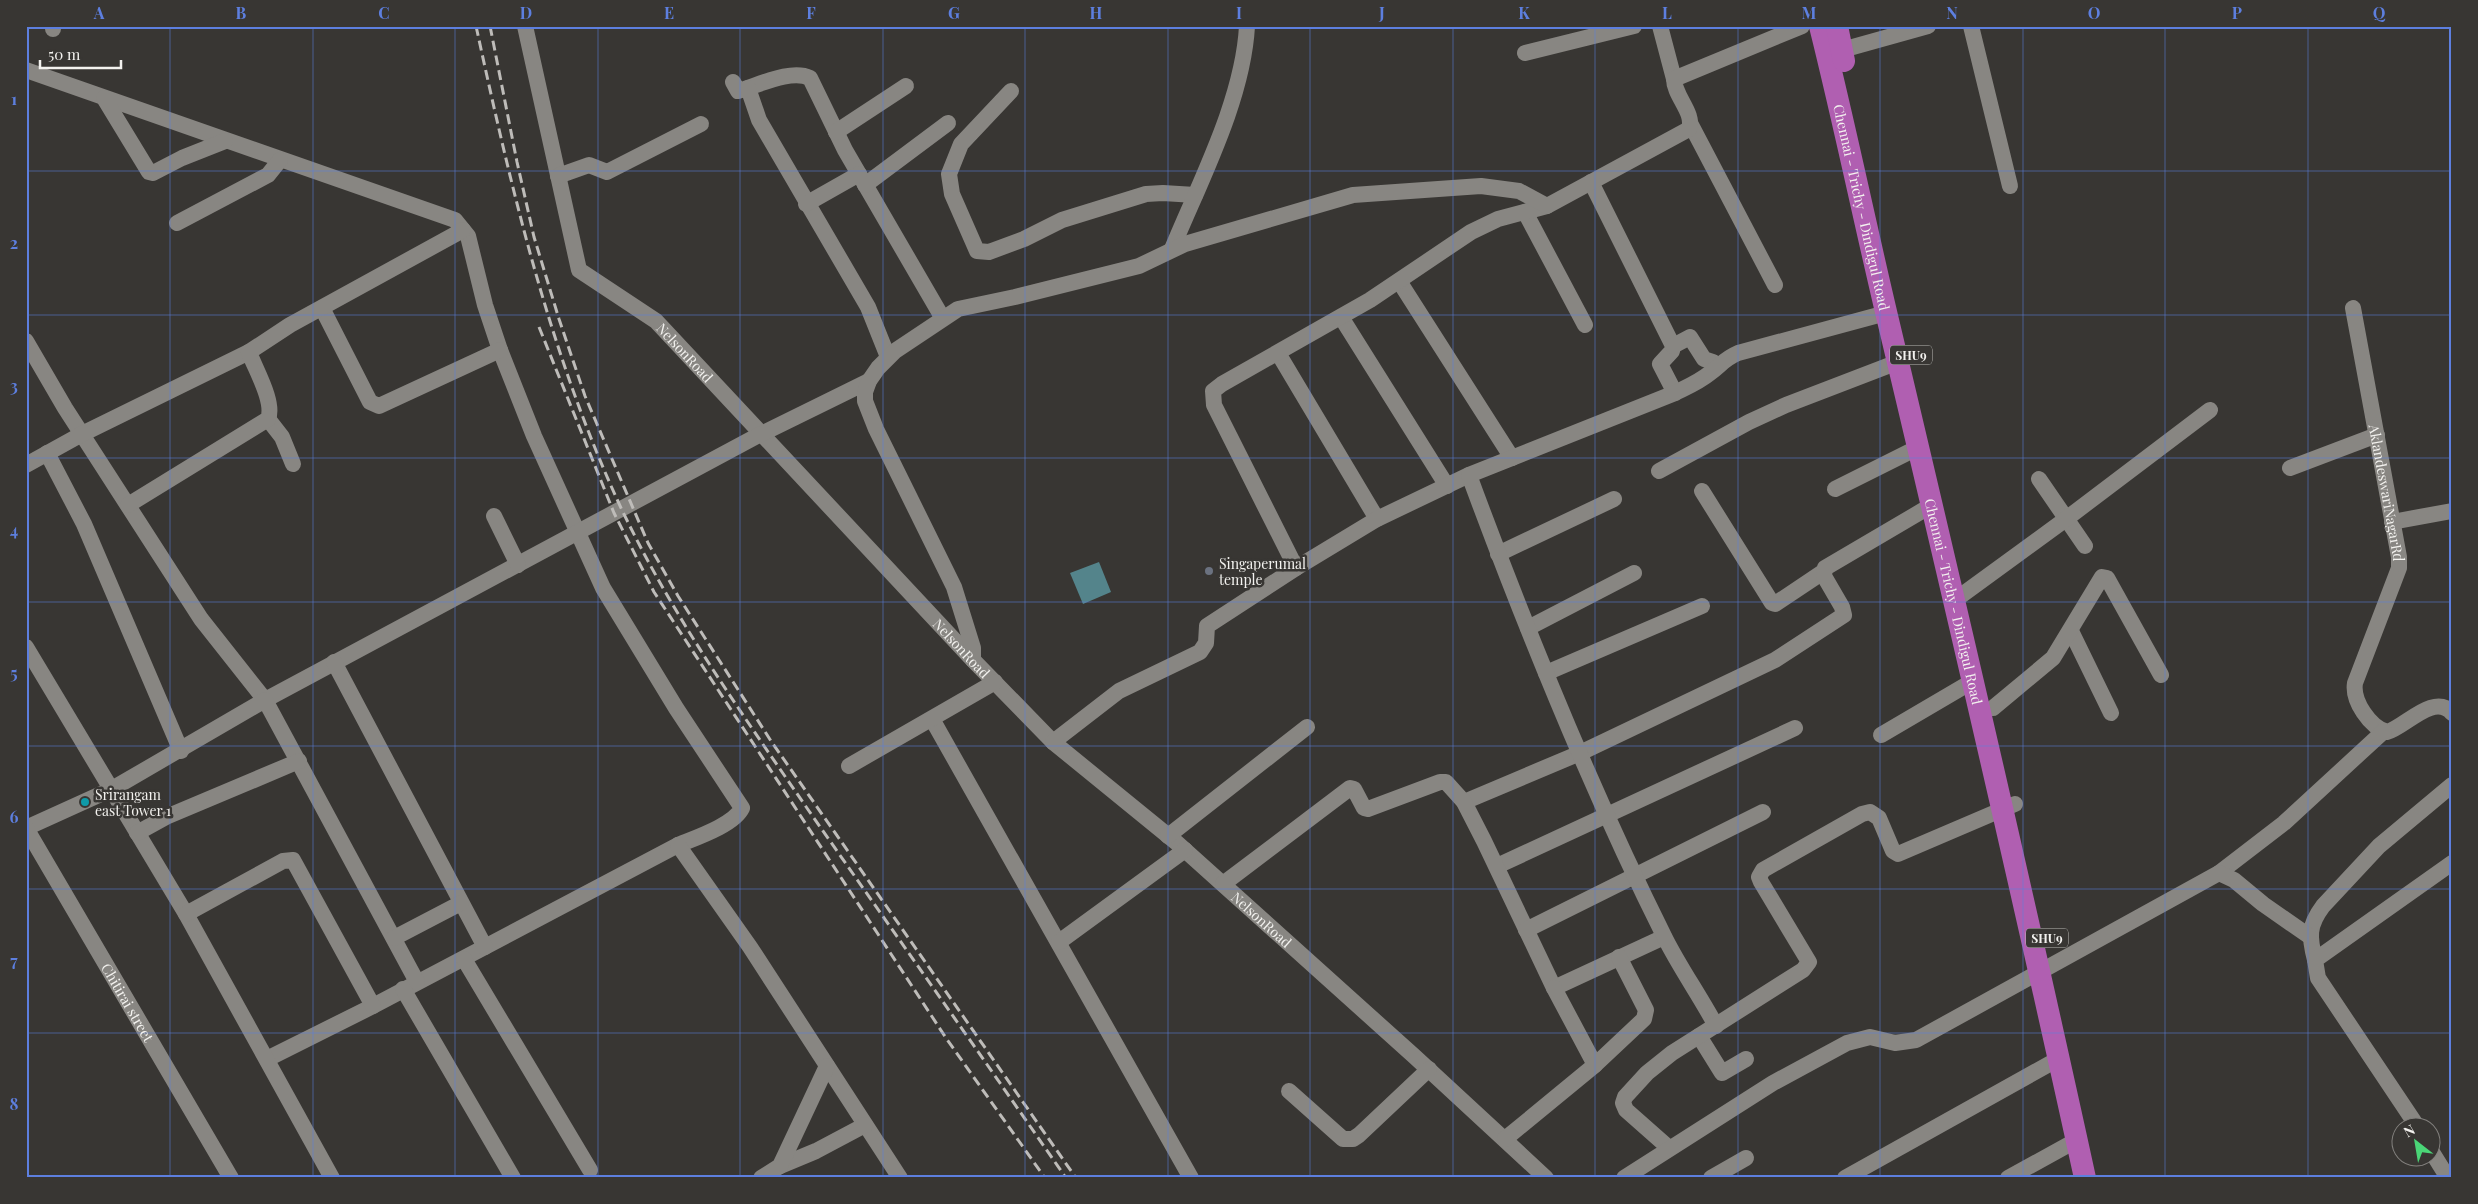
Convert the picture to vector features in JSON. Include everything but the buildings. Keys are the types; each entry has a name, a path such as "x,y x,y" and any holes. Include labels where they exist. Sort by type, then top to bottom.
{"highway":[{"name":"Chennai - Trichy - Dindigul Road","path":"1820,26 1932,505 1961,595"},
{"name":"Chennai - Trichy - Dindigul Road","path":"1836,26 1913,366 2008,807 2100,1178"},
{"name":"Chennai - Trichy - Dindigul Road","path":"2048,969 2060,1058 2085,1178"}],"street":[{"name":"NelsonRoad","path":"525,26 578,269 656,321 973,660 1053,742 1185,850 1429,1069 1546,1178"},
{"path":"1172,249 1212,156 1237,82 1247,26"},
{"path":"1525,53 1634,26"},
{"path":"1660,26 1674,79 1675,90 1690,124 1775,285"},
{"path":"1674,79 1802,26"},
{"path":"1842,50 1928,26"},
{"path":"1971,26 2010,186"},
{"path":"26,70 455,220 468,236 485,306 534,436 603,588 676,708 742,808 739,814 728,821 678,845 464,959 267,1059"},
{"path":"888,358 868,307 806,204 741,85 788,75 803,74 810,78 862,180 942,317"},
{"path":"836,132 906,86"},
{"path":"1011,91 961,144 949,174 952,194 977,251 989,252 1024,239 1062,220 1146,194 1194,195"},
{"path":"104,98 149,172 153,173 182,158 225,141"},
{"path":"806,204 862,180 948,123"},
{"path":"558,176 589,165 607,172 701,124"},
{"path":"1296,568 1212,397 1214,389 1341,317 1399,281 1471,232 1498,220 1547,206 1687,131 1690,124"},
{"path":"177,223 268,175 280,160"},
{"path":"1591,182 1672,346 1672,351 1660,364 1675,393"},
{"path":"973,660 970,635 954,586 876,429 865,401 865,392 869,381 888,358 942,317 968,306 1015,297 1139,266 1172,249 1361,193 1481,186 1519,191 1547,206"},
{"path":"1525,212 1585,325"},
{"path":"26,465 82,434 249,352 322,308 463,230"},
{"path":"1399,281 1512,458"},
{"path":"322,308 370,402 379,406 500,350"},
{"name":"AklandeswariNagarRd","path":"2353,308 2399,568 2354,687 2357,702 2377,726 2384,731"},
{"path":"1053,742 1119,691 1200,652 1206,644 1207,626 1296,568 1377,519 1469,475 1675,393 1697,382 1714,370 1716,366 1738,353 1886,313"},
{"path":"1341,317 1447,486"},
{"path":"1672,346 1690,337 1704,359 1713,362 1716,366"},
{"path":"26,341 82,434 201,619 265,700 394,938 410,985 511,1177"},
{"path":"128,505 268,419 270,412 269,402 249,352"},
{"path":"1278,353 1377,519"},
{"path":"1660,471 1786,405 1898,362"},
{"path":"26,828 112,789 334,662 762,433 869,381"},
{"path":"1961,595 2066,519 2210,410"},
{"path":"268,419 282,437 293,464"},
{"path":"2290,468 2376,435"},
{"path":"1835,489 1919,447"},
{"path":"47,453 84,524 181,750"},
{"path":"1469,475 1498,554 1546,673 1606,814 1664,937 1716,1026"},
{"path":"2039,479 2084,546"},
{"path":"1702,490 1773,604 1823,572 1828,566 1932,505"},
{"path":"1498,554 1614,499"},
{"path":"2392,522 2452,511"},
{"path":"494,516 518,565"},
{"path":"1464,802 1580,753 1775,660 1843,616 1843,609 1823,572"},
{"path":"1528,628 1634,573"},
{"path":"1882,735 1984,695 2046,665 2071,631 2102,578 2106,577 2161,675"},
{"path":"1546,673 1702,606"},
{"path":"2071,631 2111,713"},
{"path":"26,647 186,914 332,1178"},
{"path":"334,662 485,947"},
{"path":"849,766 995,682"},
{"path":"1624,1178 1773,1083 1847,1044 1870,1037 1895,1042 1916,1040 2048,969 2219,873 2284,823 2384,731 2394,730 2412,716 2423,711 2441,707 2448,708 2452,713"},
{"path":"932,719 1191,1178"},
{"path":"1168,836 1307,727"},
{"path":"1497,866 1795,728"},
{"path":"137,833 166,817 299,761"},
{"path":"1223,884 1350,788 1354,790 1364,808 1368,809 1440,782 1446,782 1464,802 1497,866 1554,988 1595,1066"},
{"path":"2410,1116 2318,978 2314,948 2316,915 2379,846 2452,785"},
{"path":"1669,1148 1626,1110 1623,1103 1625,1097 1647,1073 1672,1054 1803,970 1809,962 1761,882 1759,876 1764,870 1862,814 1870,812 1879,818 1893,851 1898,854 2008,807"},
{"path":"1526,930 1635,874 1763,812"},
{"name":"Chitirai street","path":"26,828 231,1178"},
{"path":"678,845 750,947 900,1178"},
{"path":"1058,942 1185,850"},
{"path":"186,914 283,861 293,860 373,1006"},
{"path":"2314,948 2452,863"},
{"path":"2219,873 2234,880 2314,948"},
{"path":"394,938 461,903"},
{"path":"1554,988 1664,937"},
{"path":"1505,1139 1595,1066 1646,1016 1646,1010 1619,958"},
{"path":"464,959 590,1170"},
{"path":"1699,1036 1722,1073 1746,1059"},
{"path":"1845,1178 2060,1058"},
{"path":"780,1166 827,1066"},
{"path":"1289,1091 1344,1139 1349,1140 1359,1135 1429,1069"},
{"path":"761,1178 780,1166 816,1151 865,1124"},
{"path":"2008,1178 2077,1140"},
{"path":"1711,1178 1746,1158"},
{"path":"2440,1165 2448,1178"}],"water":[{"path":"1099,562 1111,592 1083,604 1070,573"}],"railway":[{"path":"476,26 519,211 554,333 574,393 597,452 642,550 686,627 734,701 1066,1178"},
{"path":"490,26 534,237 559,319 585,396 648,543 678,596 771,741 1076,1178"},
{"path":"539,327 614,513 654,592 946,1038 1045,1178"}],"place":[{"name":"Singaperumal temple","path":"1209,571"},
{"name":"Srirangam east Tower 1","path":"85,802"}]}
